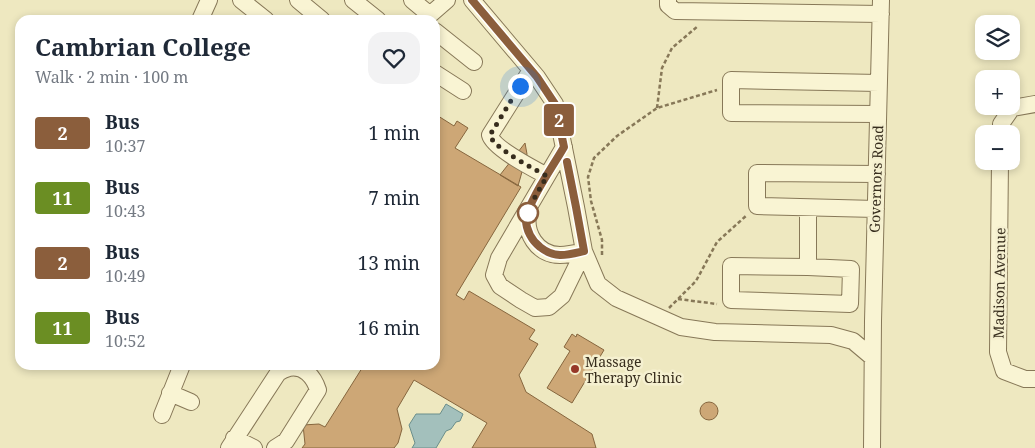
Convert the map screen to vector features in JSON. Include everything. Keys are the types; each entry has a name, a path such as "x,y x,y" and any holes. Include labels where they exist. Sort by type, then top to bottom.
{"street":[{"path":"242,0 260,15"},
{"path":"298,0 316,15"},
{"path":"353,0 372,15"},
{"path":"412,0 425,15"},
{"path":"429,15 447,0"},
{"path":"472,0 531,70 555,104 584,251 598,284 616,298 681,327 715,332 832,335 853,341 872,357"},
{"path":"668,0 668,5 675,11 703,12 881,7"},
{"name":"Governors Road","path":"872,448 872,357 881,7"},
{"path":"440,35 474,62"},
{"path":"531,70 490,135 491,140 502,150 547,176"},
{"path":"440,76 463,91"},
{"path":"878,114 731,113 731,80 879,83"},
{"path":"1001,125 1012,108 1035,104"},
{"path":"564,147 499,258 494,275 500,286 535,308 549,307 562,296 584,251"},
{"name":"Madison Avenue","path":"1000,170 998,352 1004,371 1025,379 1035,379"},
{"path":"876,174 757,173 757,206 876,210"},
{"path":"531,204 526,220 529,234 535,243 548,253 560,256 584,251"},
{"path":"808,208 808,267"},
{"path":"731,266 808,267 851,269 850,304 731,300 731,266"},
{"path":"162,415 180,370"},
{"path":"254,448 232,443 278,373 284,370"},
{"path":"275,448 286,441 318,390 309,373 302,370"},
{"path":"170,394 191,402"}],"path":[{"path":"656,108 662,68 672,48 703,22 703,12"},
{"path":"602,257 602,240 591,201 588,177 594,158 617,136 656,108 731,86"},
{"path":"659,317 696,281 717,242 757,206"},
{"path":"678,299 717,304 731,300"}],"water":[{"path":"446,404 463,414 460,421 456,422 451,429 446,431 436,448 412,448 415,443 409,425 416,414 440,414"}],"building":[{"path":"440,117 454,126 457,121 468,128 455,148 521,187 456,295 464,300 469,291 535,330 529,339 538,344 519,375 526,392 592,434 596,448 472,448 487,423 414,380 397,409 402,429 398,443 394,448 302,448 305,444 303,425 319,424 325,427 361,370 440,370"},
{"path":"525,143 527,154 518,186 500,175"},
{"name":"Massage Therapy Clinic","path":"572,334 576,337 577,334 604,350 572,403 547,388 570,351 564,347"},
{"path":"709,402 715,405 718,411 715,417 709,420 703,417 700,411 703,405"}],"bus line":[{"name":"2","path":"472,0 537,77 555,104 564,147 531,204 526,220 529,234 535,243 548,253 560,256 584,251 567,162"}],"place":[{"name":"Massage Therapy Clinic","path":"575,369"}],"route":[{"path":"520,86 490,135 491,140 502,150 547,176 523,218 528,213"}]}
